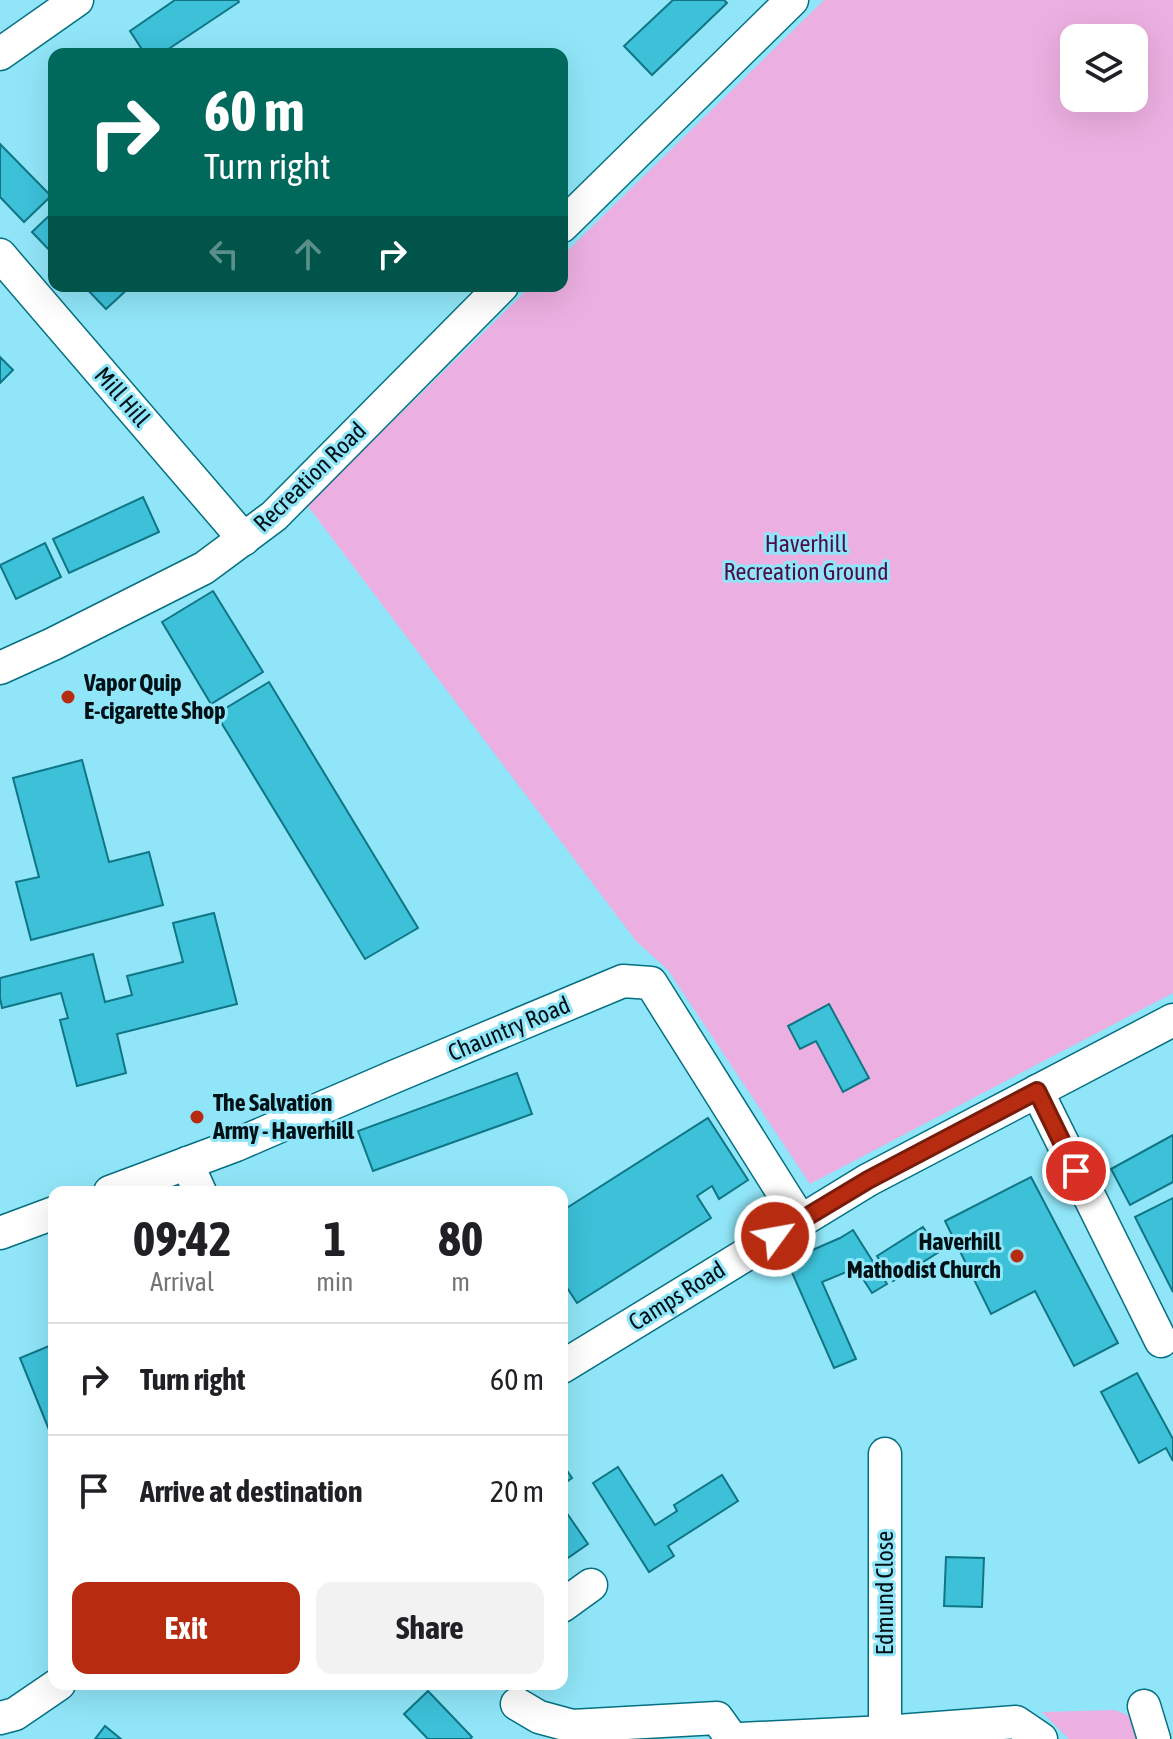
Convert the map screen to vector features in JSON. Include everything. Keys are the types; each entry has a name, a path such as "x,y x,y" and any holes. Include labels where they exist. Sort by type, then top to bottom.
{"street":[{"path":"0,54 77,0"},
{"path":"568,220 792,0"},
{"name":"Mill Hill","path":"0,255 244,539"},
{"name":"Recreation Road","path":"0,668 204,568 244,539 274,516 496,292"},
{"name":"Chauntry Road","path":"126,1186 236,1145 623,981 651,983 800,1220"},
{"name":"Camps Road","path":"568,1363 868,1180 1173,1020"},
{"path":"1037,1091 1161,1341"},
{"path":"187,1163 197,1186"},
{"path":"0,1233 48,1215"},
{"name":"Edmund Close","path":"885,1454 885,1732"},
{"path":"568,1602 591,1585"},
{"path":"0,1718 15,1714 50,1690"},
{"path":"517,1704 539,1717 572,1726 717,1718 732,1739"},
{"path":"1144,1706 1154,1739"},
{"path":"740,1739 1016,1722 1041,1739"}],"green space":[{"name":"Haverhill Recreation Ground","path":"824,0 1173,0 1173,993 810,1184 668,970 636,941 307,505 525,292 568,292 568,250"},
{"path":"1115,1710 1137,1719 1144,1739 1069,1739 1042,1712"}],"building":[{"path":"175,0 239,2 170,48 141,48 130,31"},
{"path":"673,0 724,0 727,3 652,75 624,46"},
{"path":"0,144 48,193 48,199 24,222 0,197"},
{"path":"48,217 48,249 32,232"},
{"path":"90,292 124,292 106,309"},
{"path":"0,357 13,370 0,383"},
{"path":"143,497 159,532 69,573 53,539"},
{"path":"45,543 61,577 16,599 0,565"},
{"path":"213,591 263,672 211,704 162,622"},
{"path":"269,682 418,928 365,959 216,714"},
{"path":"82,760 109,862 149,852 163,905 31,940 16,882 39,877 13,778"},
{"path":"214,913 237,1004 117,1034 126,1073 77,1086 60,1020 68,1018 61,993 2,1008 0,978 93,954 105,1002 132,995 127,976 183,962 173,923"},
{"path":"829,1004 869,1078 843,1092 816,1041 800,1049 788,1026"},
{"path":"517,1073 532,1114 373,1171 358,1131"},
{"path":"708,1118 748,1180 719,1199 712,1186 697,1196 711,1218 577,1303 568,1289 568,1207"},
{"path":"1173,1135 1173,1182 1130,1205 1111,1169"},
{"name":"Haverhill Mathodist Church","path":"1031,1177 1118,1343 1074,1366 1035,1291 991,1314 945,1221"},
{"path":"1173,1198 1173,1292 1135,1217"},
{"path":"923,1227 939,1252 893,1281 877,1256"},
{"path":"853,1230 887,1284 872,1293 856,1268 822,1282 856,1359 834,1368 787,1261"},
{"path":"48,1346 48,1427 20,1358"},
{"path":"1137,1373 1173,1439 1173,1461 1166,1448 1139,1463 1101,1392"},
{"path":"618,1467 655,1525 677,1511 674,1505 722,1475 738,1501 668,1546 674,1556 649,1572 593,1483"},
{"path":"568,1515 588,1544 568,1558"},
{"path":"946,1557 984,1558 982,1607 944,1606"},
{"path":"428,1691 472,1737 470,1739 428,1739 404,1714"},
{"path":"105,1726 121,1739 95,1739"}],"place":[{"name":"Vapor Quip E-cigarette Shop","path":"68,697"},
{"name":"The Salvation Army - Haverhill","path":"197,1117"},
{"name":"Haverhill Mathodist Church","path":"1017,1256"}],"route":[{"path":"775,1236 868,1180 1037,1091 1076,1171"}]}
